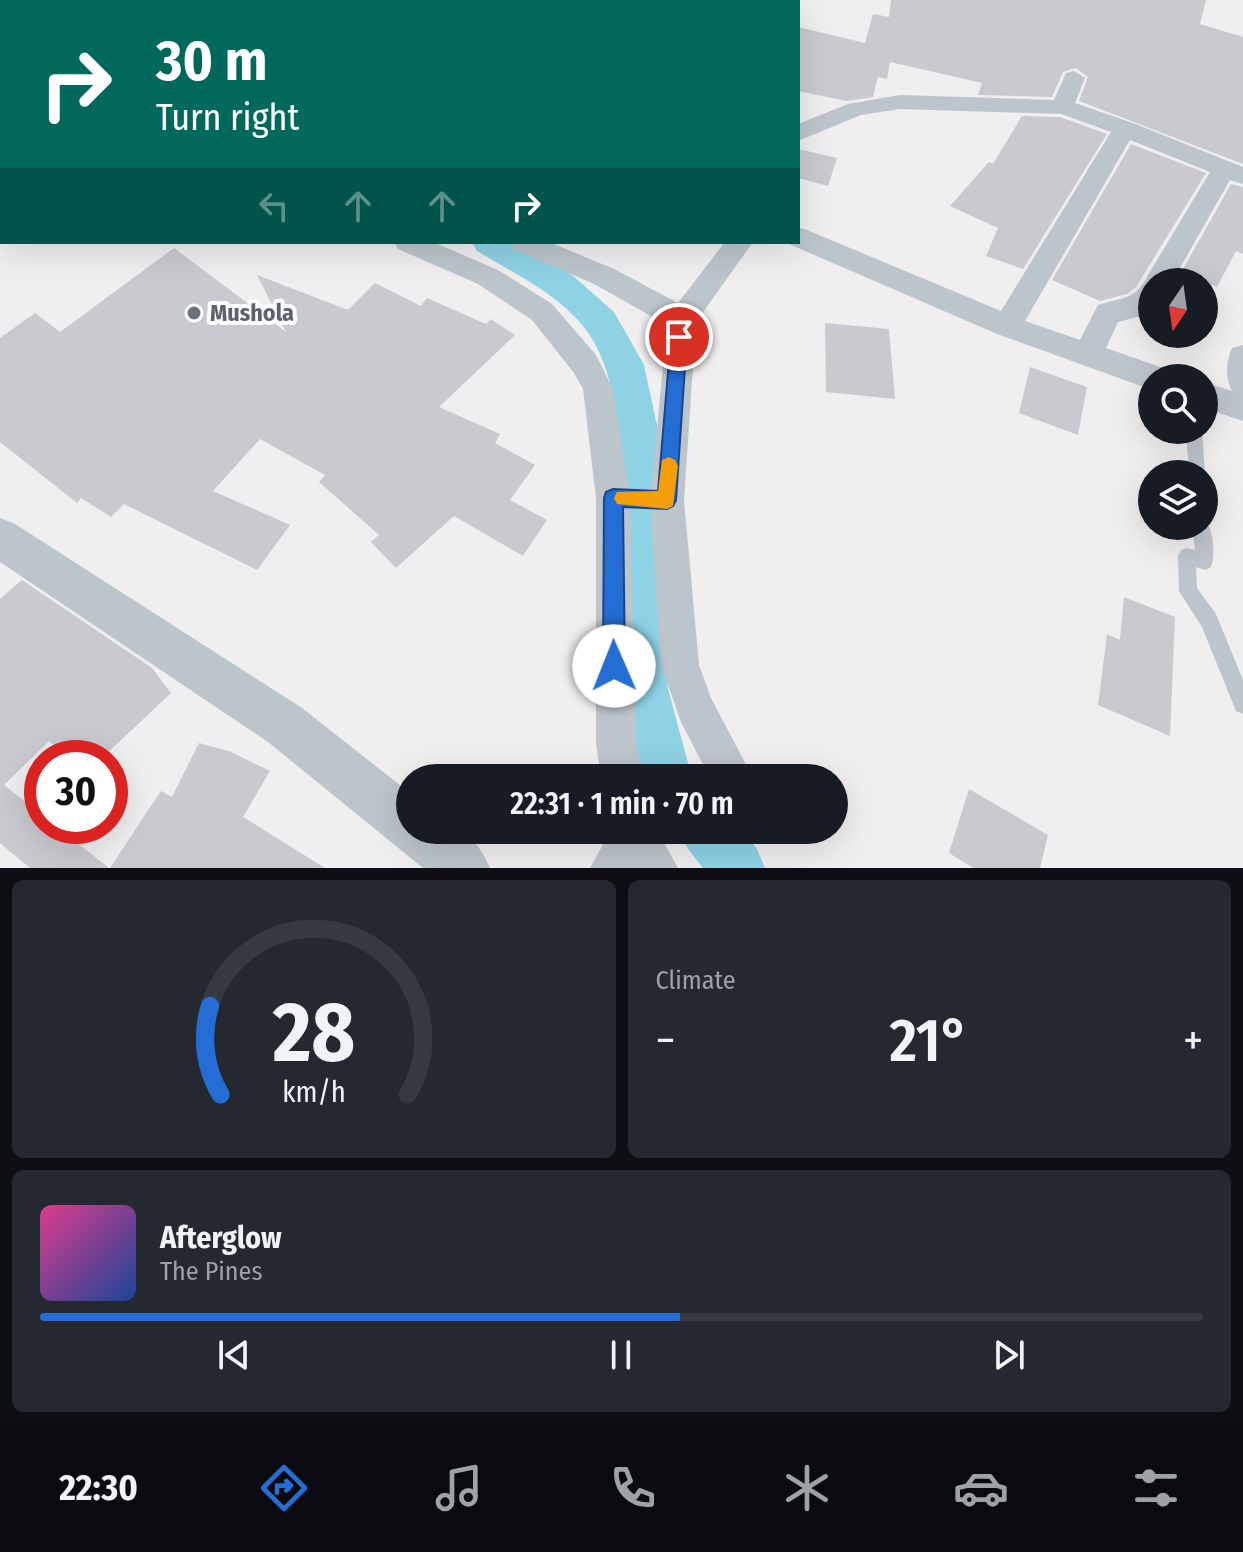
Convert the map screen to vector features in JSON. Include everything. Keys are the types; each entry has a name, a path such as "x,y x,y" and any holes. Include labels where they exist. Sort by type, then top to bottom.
{"street":[{"path":"1062,107 1074,78"},
{"path":"800,132 856,109 900,102 1062,107 1125,128 1234,172 1168,268"},
{"path":"1007,326 1125,128"},
{"path":"800,238 1007,326 1138,372"},
{"path":"412,244 488,277 542,312 585,364 598,389 604,416 640,499 680,665 695,708 725,764"},
{"path":"527,244 595,271 682,320"},
{"path":"620,764 616,743 640,499 682,320 739,244"},
{"path":"1088,354 1108,313 1138,308"},
{"path":"1243,357 1243,383"},
{"path":"1218,400 1243,408"},
{"path":"0,538 285,725 396,814"},
{"path":"434,844 464,868"}],"lane":[{"path":"1203,540 1205,561 1187,556 1188,591 1209,621 1243,704"}],"building":[{"path":"891,0 1206,0 1200,24 1243,37 1243,164 1079,101 1088,77 1076,68 1063,72 1052,97 978,95 982,83 890,62 887,79 878,77 873,97 847,101 800,91 800,27 865,43 873,14 889,17"},
{"path":"1022,116 1060,117 1107,134 1023,269 986,256 998,228 950,206 989,162 993,164"},
{"path":"1131,144 1206,173 1148,268 1138,268 1138,284 1127,294 1100,301 1052,280"},
{"path":"800,149 837,158 828,186 800,179"},
{"path":"1231,184 1243,187 1243,254 1236,251 1218,285 1218,268 1184,268"},
{"path":"174,248 286,332 257,275 348,310 375,283 421,306 427,298 486,324 491,319 515,335 439,407 500,434 495,443 535,465 510,500 547,520 523,556 454,516 396,568 371,542 379,535 319,482 325,475 260,439 213,491 290,525 257,570 124,504 111,517 81,498 77,503 0,442 0,338 35,313 60,332"},
{"path":"825,323 889,329 895,399 826,392"},
{"path":"1030,367 1087,387 1078,435 1019,413"},
{"path":"22,580 152,668 171,693 121,740 24,740 24,765 4,785 24,801 24,844 79,844 109,868 30,868 0,843 0,599"},
{"path":"1124,597 1175,617 1170,736 1098,705 1107,634 1120,640"},
{"path":"199,743 229,751 270,771 243,817 325,868 110,868 161,791 172,797"},
{"path":"969,789 1048,835 1040,868 973,868 949,853"}],"waterway":[{"path":"492,244 560,284 601,322 625,365 639,435 644,689 663,764"},
{"path":"718,844 738,868"}],"slow traffic":[{"path":"624,498 667,500 669,466"}],"place":[{"name":"Mushola","path":"194,313"}],"route":[{"path":"614,666 613,498 667,500 679,337"}]}
